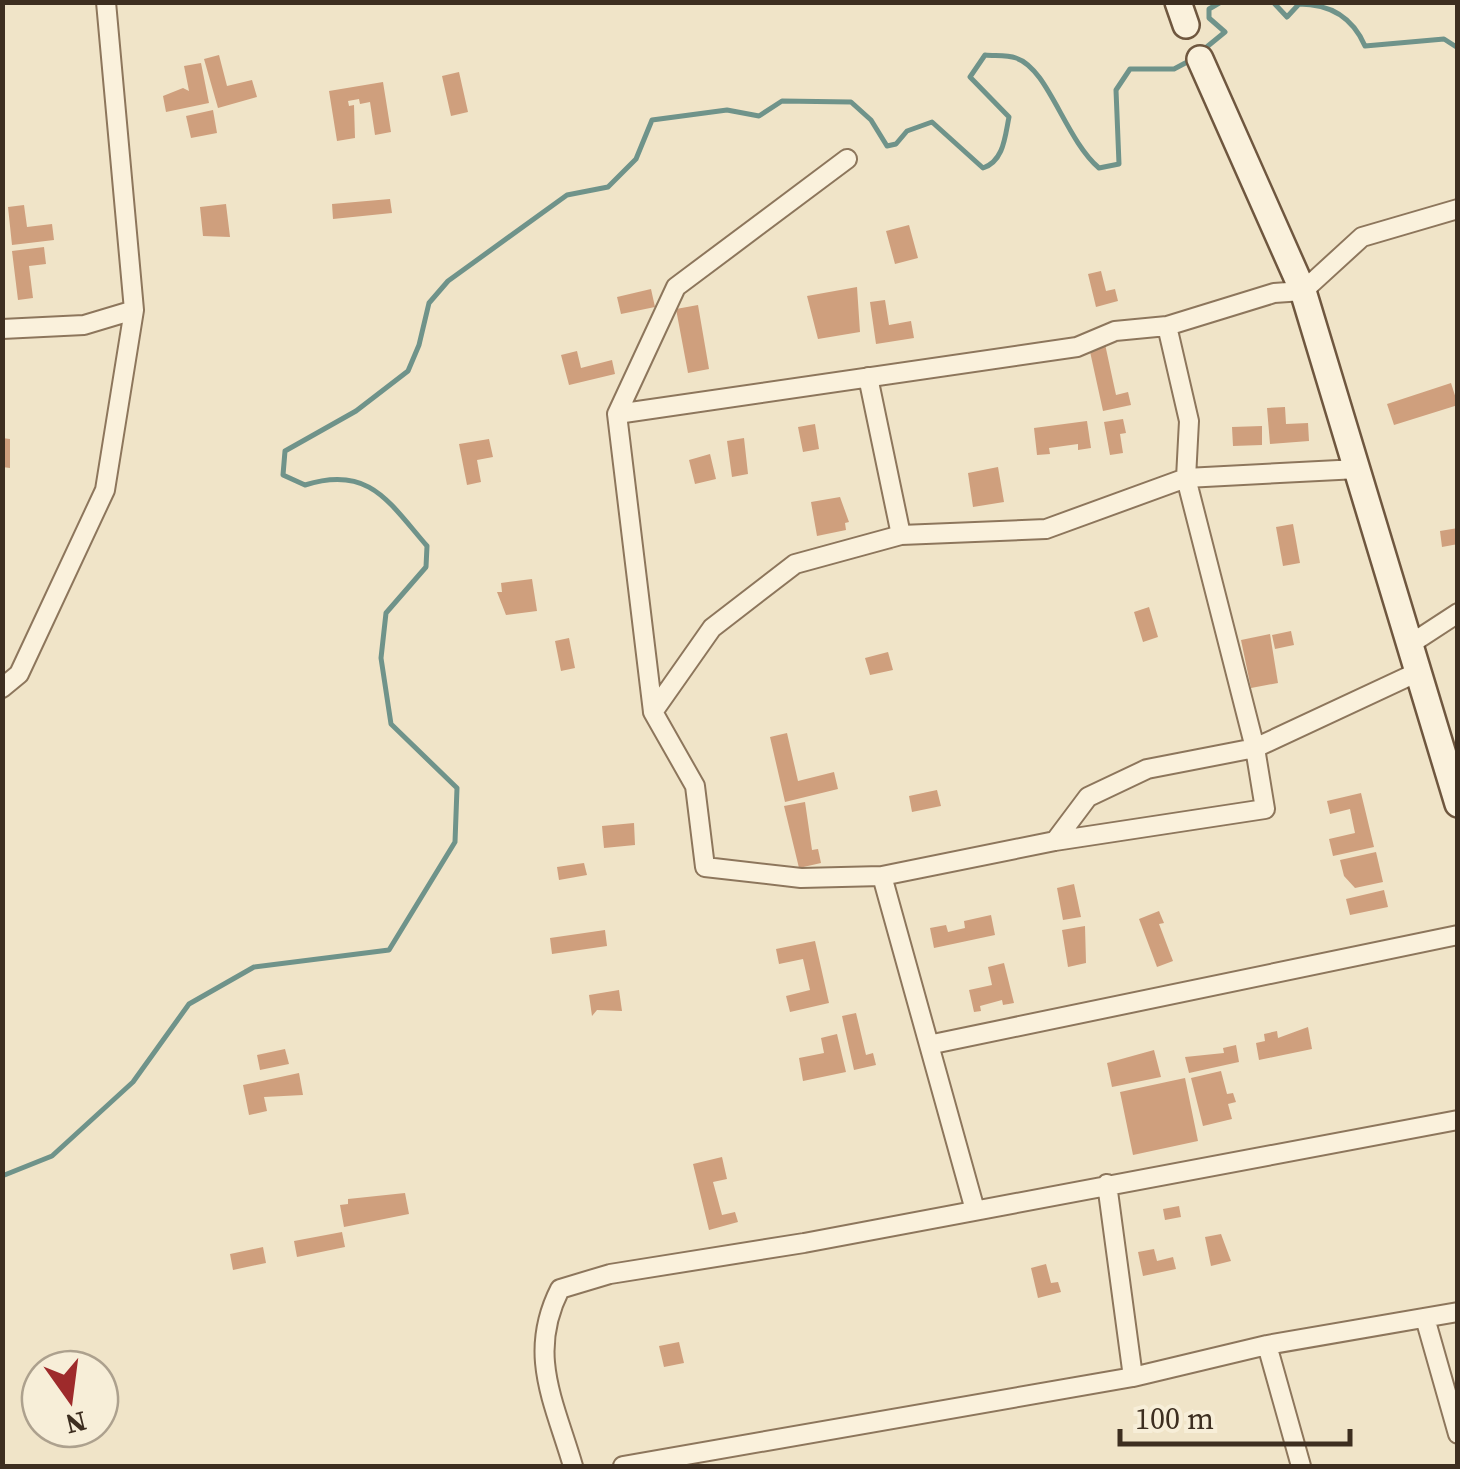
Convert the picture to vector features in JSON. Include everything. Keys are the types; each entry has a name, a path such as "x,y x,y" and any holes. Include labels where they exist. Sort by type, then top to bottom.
{"street":[{"path":"2,688 18,674 105,490 134,310 106,2"},
{"path":"1182,14 1303,291 1458,804"},
{"path":"847,159 676,287 617,414 652,712 694,786 705,867 801,878 882,876 1055,841 1265,809 1255,748 1186,478 1189,420 1168,326"},
{"path":"617,414 1078,347 1115,331 1168,326 1274,293 1303,291 1362,237 1458,209"},
{"path":"2,329 84,325 134,310"},
{"path":"868,377 902,535"},
{"path":"652,712 712,628 795,564 902,535 1046,529 1186,478 1358,470"},
{"path":"1412,644 1458,613"},
{"path":"1055,841 1088,796 1146,770 1255,748 1420,671"},
{"path":"882,876 932,1044 975,1210"},
{"path":"932,1044 1458,934"},
{"path":"574,1466 542,1362 544,1320 560,1289 610,1274 804,1243 1458,1120"},
{"path":"1108,1184 1132,1377"},
{"path":"623,1466 1132,1377 1266,1346 1458,1312"},
{"path":"1426,1318 1458,1434"},
{"path":"1266,1346 1300,1466"}],"building":[{"path":"219,55 227,86 252,80 257,97 218,108 204,59"},
{"path":"201,63 209,103 166,112 163,96 183,88 189,91 184,66"},
{"path":"459,72 468,112 451,116 442,76"},
{"path":"383,82 391,132 375,135 370,102 360,104 359,99 348,101 349,106 354,105 355,138 337,141 329,91"},
{"path":"213,110 217,133 191,138 186,116"},
{"path":"390,199 392,213 333,219 332,204"},
{"path":"226,204 230,237 203,236 200,207"},
{"path":"24,205 27,227 52,224 54,240 12,245 8,207"},
{"path":"909,225 918,258 895,264 886,231"},
{"path":"44,247 46,264 29,266 33,298 18,300 12,251"},
{"path":"1101,271 1106,291 1115,289 1118,301 1096,307 1088,274"},
{"path":"857,287 860,332 818,339 807,296"},
{"path":"651,289 655,307 621,314 617,297"},
{"path":"885,300 889,325 911,321 914,338 876,344 870,302"},
{"path":"698,305 709,369 688,373 676,309"},
{"path":"1105,344 1116,395 1128,392 1131,405 1103,411 1089,347"},
{"path":"577,351 581,368 612,360 615,374 569,385 561,355"},
{"path":"1451,383 1458,405 1394,425 1387,404"},
{"path":"1285,407 1286,424 1308,423 1309,441 1270,444 1267,408"},
{"path":"1123,419 1123,453 1110,455 1104,422"},
{"path":"1087,421 1091,448 1078,450 1078,444 1049,448 1050,454 1037,455 1034,428"},
{"path":"815,424 819,449 803,452 798,427"},
{"path":"1262,426 1262,445 1233,446 1232,427"},
{"path":"2,438 10,439 10,468 2,467"},
{"path":"744,438 748,474 732,477 727,441"},
{"path":"489,439 493,457 477,460 481,482 467,485 459,444"},
{"path":"710,454 716,479 695,484 689,460"},
{"path":"998,467 1004,502 973,507 968,473"},
{"path":"840,497 849,522 845,523 846,530 817,536 811,502"},
{"path":"1293,524 1300,563 1283,566 1276,527"},
{"path":"1458,528 1458,544 1442,547 1440,531"},
{"path":"532,579 537,611 506,615 497,592 502,592 501,583"},
{"path":"1149,607 1158,637 1143,642 1134,612"},
{"path":"1291,631 1294,645 1275,649 1272,635"},
{"path":"1270,634 1278,683 1251,688 1241,640"},
{"path":"569,638 575,668 561,671 555,641"},
{"path":"888,652 893,670 870,675 865,658"},
{"path":"787,733 798,781 834,772 838,789 785,802 770,737"},
{"path":"937,790 941,806 912,812 909,796"},
{"path":"1361,793 1374,847 1333,856 1329,839 1355,833 1350,809 1330,814 1327,801"},
{"path":"805,802 812,850 818,849 821,863 799,868 784,806"},
{"path":"634,823 635,845 604,848 602,826"},
{"path":"1376,852 1383,882 1355,888 1344,876 1340,860"},
{"path":"584,863 587,875 559,880 557,867"},
{"path":"1074,884 1081,917 1063,920 1057,888"},
{"path":"1384,890 1388,907 1350,915 1346,899"},
{"path":"1159,911 1164,923 1159,924 1173,961 1157,967 1139,919"},
{"path":"991,915 995,935 934,948 930,928 946,925 948,932 965,928 964,921"},
{"path":"1085,926 1086,963 1068,967 1062,930"},
{"path":"605,930 607,946 552,954 550,938"},
{"path":"815,941 829,1003 790,1012 786,996 810,990 803,959 779,964 776,949"},
{"path":"1004,963 1014,1003 1003,1005 1002,1000 980,1006 981,1011 974,1012 969,990 992,985 988,967"},
{"path":"619,990 622,1011 597,1010 592,1016 589,995"},
{"path":"856,1013 866,1055 873,1053 876,1065 854,1070 842,1016"},
{"path":"1308,1027 1312,1049 1259,1060 1256,1043 1265,1041 1264,1034 1277,1031 1278,1038"},
{"path":"837,1034 846,1072 803,1081 799,1058 824,1053 821,1038"},
{"path":"1236,1045 1239,1062 1189,1073 1185,1057 1224,1053 1223,1048"},
{"path":"285,1049 289,1064 260,1070 257,1055"},
{"path":"1154,1050 1161,1077 1112,1087 1107,1063"},
{"path":"1221,1071 1227,1094 1233,1093 1236,1102 1228,1104 1232,1119 1203,1126 1191,1078"},
{"path":"299,1073 303,1095 264,1097 267,1111 249,1115 243,1085"},
{"path":"1185,1078 1198,1141 1133,1155 1120,1092"},
{"path":"722,1157 727,1179 713,1182 722,1215 735,1212 738,1222 709,1230 693,1164"},
{"path":"405,1193 409,1214 344,1227 340,1205 348,1204 348,1199"},
{"path":"1179,1206 1181,1217 1165,1220 1163,1209"},
{"path":"342,1232 345,1247 297,1257 294,1241"},
{"path":"1221,1234 1231,1261 1211,1266 1205,1237"},
{"path":"263,1247 266,1263 233,1270 230,1254"},
{"path":"1154,1249 1157,1261 1173,1257 1176,1269 1143,1276 1138,1252"},
{"path":"1046,1264 1051,1283 1058,1282 1061,1292 1038,1298 1031,1268"},
{"path":"679,1342 684,1363 664,1367 659,1346"}],"waterway":[{"path":"1203,50 1225,32 1209,18 1209,9 1221,2"},
{"path":"1273,2 1287,17 1299,4 1339,14 1365,46 1444,39 1458,48"},
{"path":"2,1176 52,1156 133,1082 189,1004 254,967 389,950 455,842 457,788 391,724 381,658 386,613 426,567 427,546 388,502 361,484 327,480 305,485 283,475 285,451 356,411 408,371 429,303 448,281 567,195 608,187 636,159 652,120 727,110 759,116 782,101 851,102 871,120 887,146 896,144 907,131 932,122 983,168 999,154 1009,117 970,77 985,55 1009,56 1027,64 1038,75 1076,140 1099,168 1119,164 1116,90 1130,69 1174,69 1191,60"}]}
